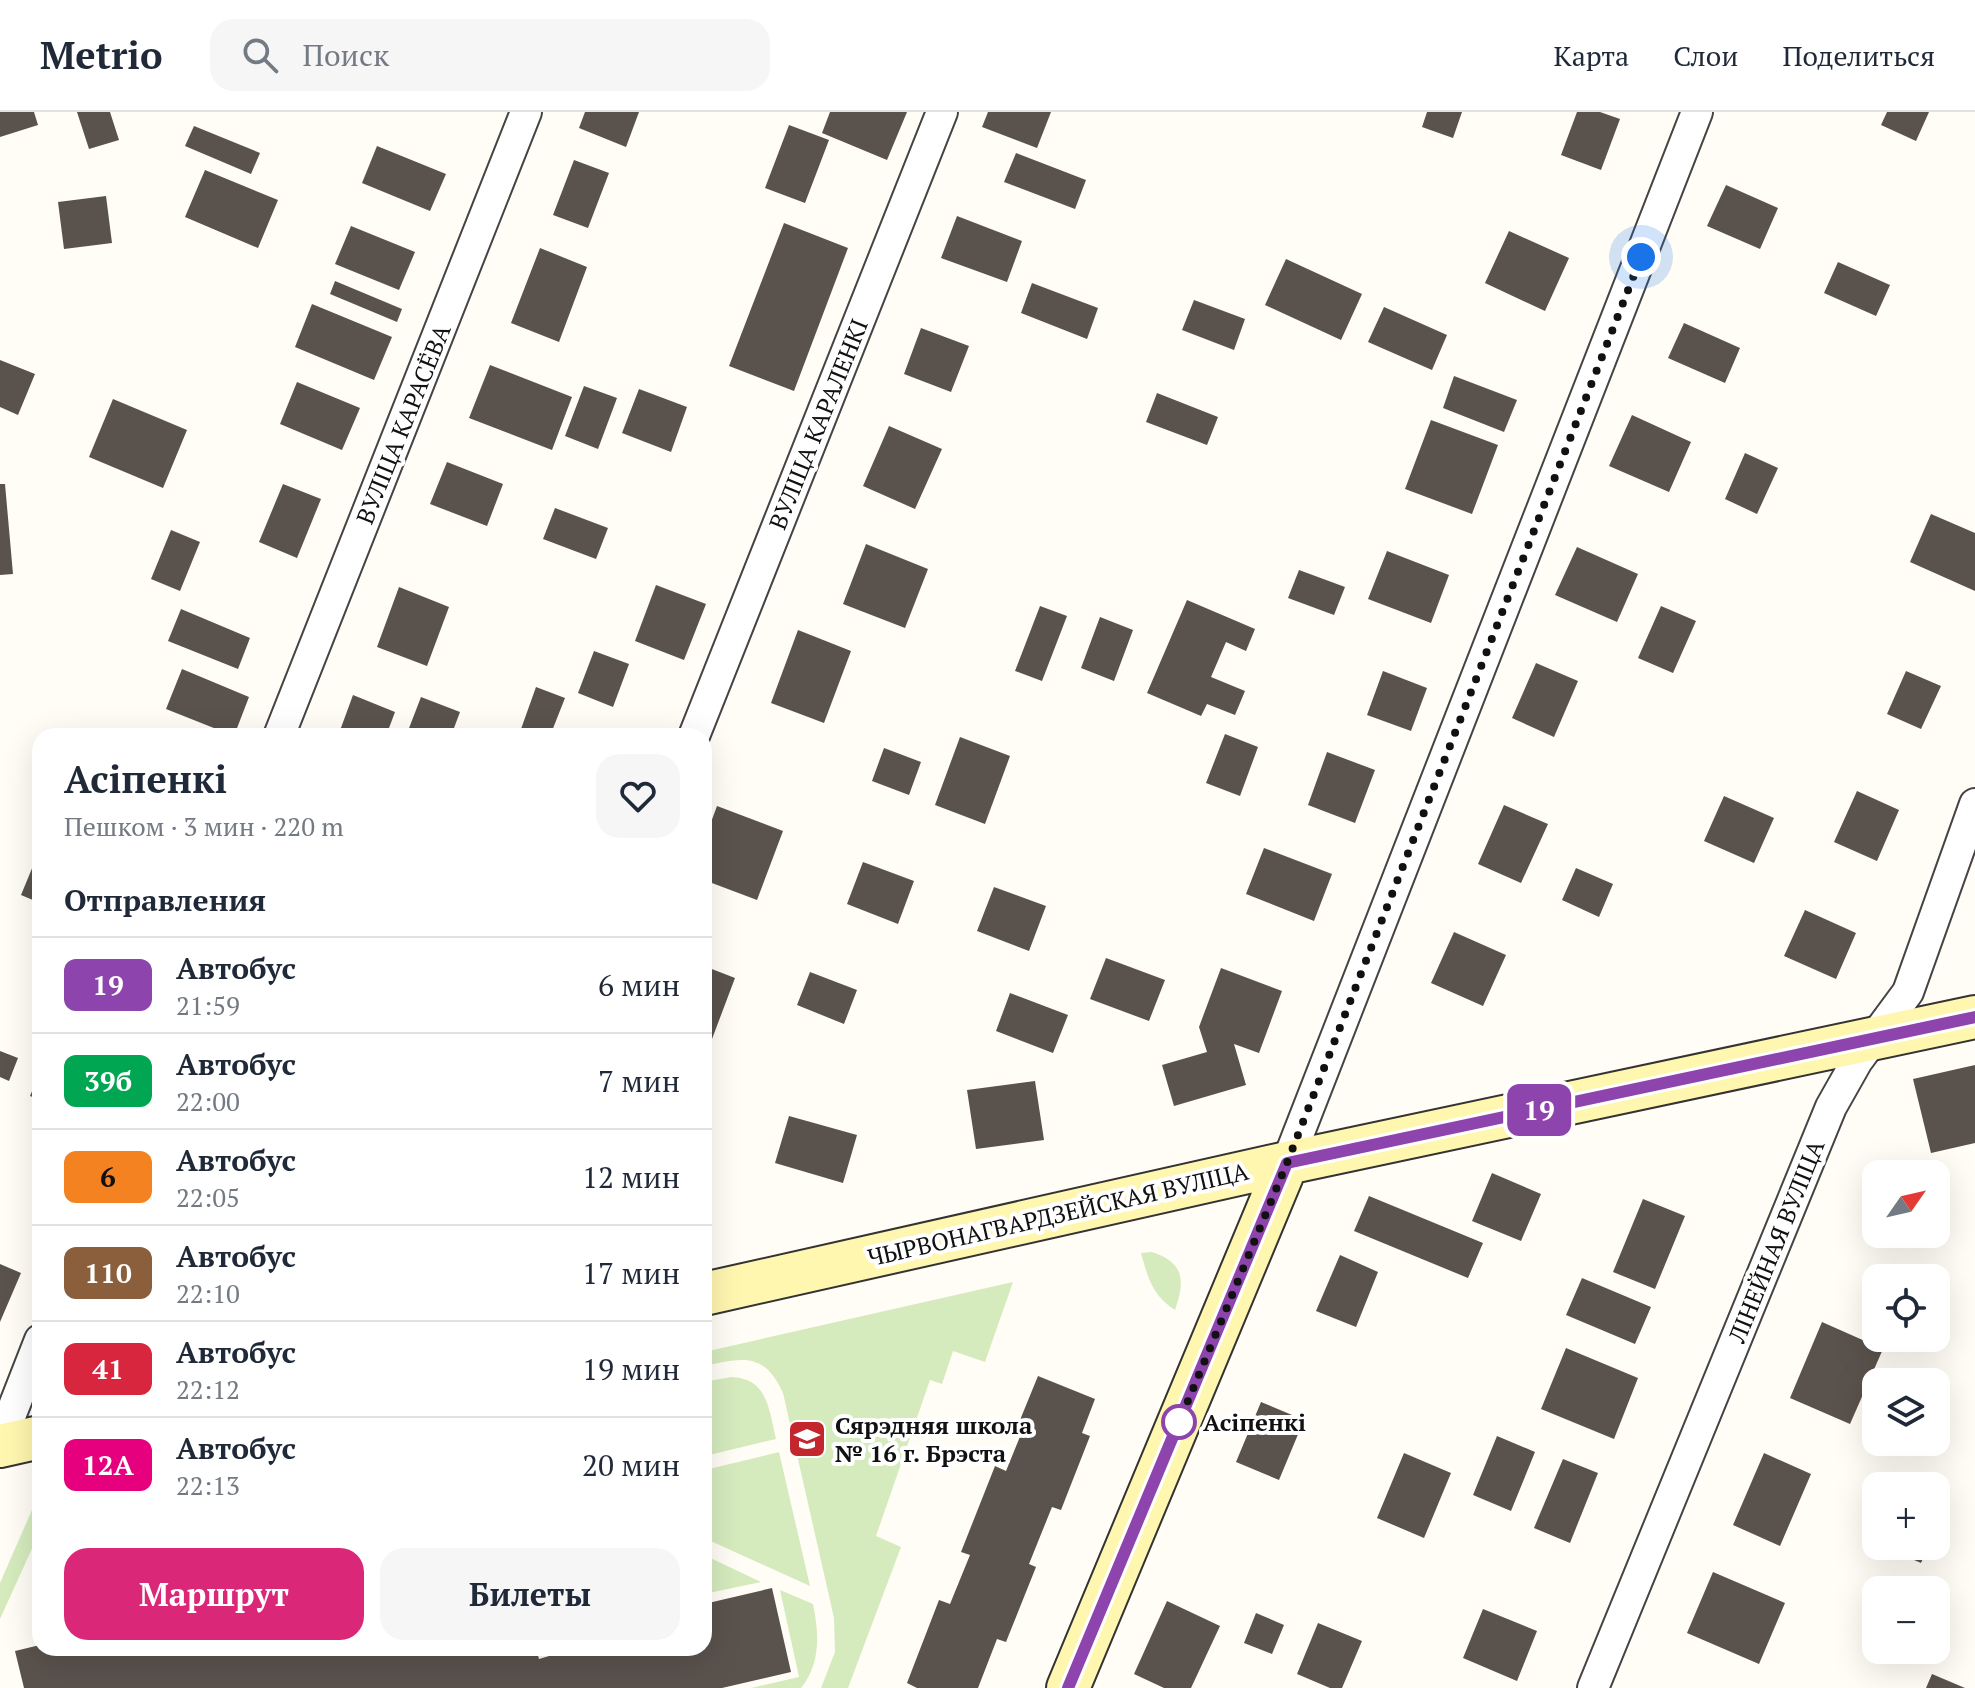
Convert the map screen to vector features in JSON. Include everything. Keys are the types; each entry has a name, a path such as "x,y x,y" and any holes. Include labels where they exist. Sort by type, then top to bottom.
{"main road":[{"name":"ЧЫРВОНАГВАРДЗЕЙСКАЯ ВУЛІЦА","path":"712,1292 1287,1163 1975,1017"},
{"path":"1068,1688 1287,1163"},
{"path":"0,1444 32,1438"}],"street":[{"name":"ВУЛІЦА КАРАСЁВА","path":"282,728 526,112"},
{"name":"ВУЛІЦА КАРАЛЕНКІ","path":"697,728 942,112"},
{"path":"1287,1163 1697,112"},
{"name":"ЛІНЕЙНАЯ ВУЛІЦА","path":"1593,1688 1831,1107 1872,1039 1908,992 1975,804"},
{"path":"0,1444 32,1361"}],"green space":[{"path":"1152,1252 1171,1262 1180,1274 1175,1310 1156,1292 1149,1278 1141,1253"},
{"path":"1013,1282 985,1362 953,1351 942,1384 930,1380 876,1536 901,1547 848,1688 821,1688 835,1652 834,1618 783,1393 776,1379 760,1364 741,1360 712,1364 712,1350"},
{"path":"731,1377 743,1379 760,1389 776,1439 712,1454 712,1381"},
{"path":"779,1452 810,1586 712,1542 712,1468"},
{"path":"32,1510 32,1549 0,1619 0,1583"},
{"path":"712,1559 761,1582 712,1592"},
{"path":"780,1590 813,1604 817,1637 815,1659 801,1688 751,1688 799,1677"}],"building":[{"path":"0,112 34,112 38,125 0,137"},
{"path":"77,112 110,112 119,140 89,149"},
{"path":"585,112 639,112 626,147 579,128"},
{"path":"830,112 907,112 887,160 822,133"},
{"path":"988,112 1051,112 1037,148 982,127"},
{"path":"1427,112 1462,112 1453,138 1422,127"},
{"path":"1577,112 1600,112 1620,119 1601,170 1561,155"},
{"path":"1887,112 1929,112 1916,141 1881,125"},
{"path":"789,125 829,140 805,203 765,188"},
{"path":"194,126 260,153 251,174 185,146"},
{"path":"377,146 446,174 430,211 362,183"},
{"path":"1016,153 1086,180 1075,209 1004,182"},
{"path":"574,160 609,173 588,228 553,215"},
{"path":"205,170 278,200 258,248 185,217"},
{"path":"1726,185 1778,208 1760,249 1707,226"},
{"path":"106,196 112,243 64,249 58,202"},
{"path":"957,216 1022,241 1007,282 941,258"},
{"path":"784,223 848,248 794,391 729,366"},
{"path":"351,226 415,252 399,290 335,264"},
{"path":"1509,231 1569,258 1545,311 1485,283"},
{"path":"540,248 587,267 559,342 511,323"},
{"path":"1286,259 1362,294 1341,340 1265,305"},
{"path":"1838,262 1890,285 1876,316 1824,293"},
{"path":"335,281 402,309 397,322 330,294"},
{"path":"1032,283 1098,308 1087,339 1021,313"},
{"path":"1194,300 1245,319 1234,350 1182,330"},
{"path":"312,304 392,337 374,380 295,347"},
{"path":"1384,307 1447,335 1432,370 1368,342"},
{"path":"1684,323 1740,348 1725,383 1668,358"},
{"path":"921,328 969,346 951,392 904,374"},
{"path":"0,360 35,374 18,415 0,407"},
{"path":"490,365 572,397 552,450 469,418"},
{"path":"1454,376 1517,400 1504,432 1443,408"},
{"path":"297,382 360,408 342,450 280,424"},
{"path":"584,386 617,398 598,449 565,436"},
{"path":"639,389 687,407 671,452 622,433"},
{"path":"1157,393 1218,417 1207,445 1146,422"},
{"path":"113,399 187,430 163,488 89,457"},
{"path":"1632,415 1691,442 1669,492 1609,466"},
{"path":"1431,420 1498,445 1472,514 1405,489"},
{"path":"889,426 942,449 915,509 863,486"},
{"path":"1745,453 1778,468 1757,514 1725,499"},
{"path":"447,462 503,484 487,526 430,504"},
{"path":"0,484 5,484 13,574 0,575"},
{"path":"283,484 321,499 297,558 259,542"},
{"path":"555,508 608,528 596,559 543,539"},
{"path":"1931,514 1975,533 1975,591 1910,562"},
{"path":"171,530 200,542 180,591 151,579"},
{"path":"866,544 928,569 905,628 843,604"},
{"path":"1577,547 1638,574 1617,622 1555,595"},
{"path":"1387,551 1449,575 1431,623 1368,599"},
{"path":"1299,570 1345,587 1334,615 1288,598"},
{"path":"656,585 706,604 684,660 635,641"},
{"path":"399,587 449,607 427,666 377,647"},
{"path":"1187,600 1255,629 1246,651 1226,642 1211,677 1245,691 1235,715 1207,704 1201,716 1147,693"},
{"path":"1040,606 1067,616 1042,681 1015,671"},
{"path":"1661,606 1696,621 1673,673 1638,658"},
{"path":"181,609 250,638 238,669 168,641"},
{"path":"1100,617 1133,630 1114,681 1081,668"},
{"path":"798,630 851,651 824,723 771,703"},
{"path":"594,651 629,664 613,707 578,693"},
{"path":"1536,663 1578,681 1554,737 1512,718"},
{"path":"182,669 249,697 237,728 214,728 166,709"},
{"path":"1383,671 1427,688 1411,731 1367,715"},
{"path":"1906,671 1941,686 1921,729 1887,714"},
{"path":"536,687 565,698 553,728 521,728"},
{"path":"353,695 395,712 389,728 341,728"},
{"path":"421,697 460,712 454,728 409,728"},
{"path":"1225,734 1258,747 1240,796 1206,783"},
{"path":"960,737 1010,756 985,824 935,805"},
{"path":"884,748 921,762 909,795 872,781"},
{"path":"1327,752 1375,770 1355,823 1308,805"},
{"path":"1857,791 1899,810 1877,861 1834,842"},
{"path":"1724,796 1774,818 1754,863 1704,841"},
{"path":"1504,805 1548,824 1521,883 1478,864"},
{"path":"717,806 783,831 757,900 712,883 712,819"},
{"path":"1264,848 1332,874 1314,921 1246,894"},
{"path":"863,862 914,881 898,924 847,904"},
{"path":"32,868 32,900 21,895"},
{"path":"1576,868 1613,884 1599,917 1562,900"},
{"path":"994,887 1046,906 1029,951 977,931"},
{"path":"1805,910 1856,933 1836,979 1784,956"},
{"path":"1454,932 1506,955 1483,1006 1431,983"},
{"path":"1106,958 1165,980 1149,1021 1090,999"},
{"path":"1221,968 1282,991 1259,1053 1234,1044 1246,1085 1174,1106 1162,1065 1207,1052 1199,1027"},
{"path":"712,969 735,978 712,1039"},
{"path":"810,972 857,990 844,1024 797,1005"},
{"path":"1010,993 1068,1015 1053,1053 996,1031"},
{"path":"0,1051 18,1058 9,1081 0,1077"},
{"path":"1975,1065 1975,1143 1931,1153 1913,1079"},
{"path":"1035,1081 1044,1140 976,1149 967,1090"},
{"path":"789,1116 857,1135 843,1183 775,1163"},
{"path":"1492,1173 1541,1194 1521,1241 1472,1221"},
{"path":"1369,1196 1483,1243 1468,1278 1354,1231"},
{"path":"1643,1199 1685,1216 1655,1289 1613,1272"},
{"path":"1340,1255 1378,1272 1356,1327 1316,1311"},
{"path":"0,1264 21,1273 0,1322"},
{"path":"1582,1278 1651,1307 1635,1344 1566,1315"},
{"path":"1822,1322 1862,1340 1862,1352 1882,1352 1875,1368 1862,1368 1862,1397 1850,1424 1790,1398"},
{"path":"1566,1348 1638,1378 1614,1439 1541,1409"},
{"path":"1038,1376 1095,1399 1082,1433 1090,1436 1061,1510 1052,1507 1029,1564 1036,1567 1006,1642 997,1639 978,1688 917,1688 907,1683 939,1600 950,1604 970,1555 961,1552 995,1466 1006,1471 1026,1422 1020,1420"},
{"path":"1261,1402 1304,1420 1279,1480 1236,1462"},
{"path":"1497,1436 1535,1452 1511,1511 1473,1495"},
{"path":"1404,1453 1451,1473 1424,1538 1377,1518"},
{"path":"1764,1453 1811,1474 1780,1546 1733,1525"},
{"path":"1563,1459 1598,1473 1570,1543 1534,1528"},
{"path":"1713,1572 1785,1603 1759,1664 1687,1633"},
{"path":"772,1588 791,1672 722,1688 24,1688 15,1651 32,1647 32,1656 538,1656 539,1659 549,1656 712,1656 712,1602"},
{"path":"1167,1601 1220,1626 1191,1688 1164,1688 1134,1674"},
{"path":"1483,1609 1537,1631 1517,1681 1463,1658"},
{"path":"1256,1613 1284,1625 1272,1654 1244,1643"},
{"path":"1318,1623 1362,1641 1342,1688 1330,1688 1297,1674"},
{"path":"1932,1674 1965,1688 1926,1688"}],"bus line":[{"name":"19","path":"1068,1688 1287,1163 1975,1017"}],"place":[{"name":"Асіпенкі","path":"1179,1422"},
{"name":"Сярэдняя школа № 16 г. Брэста","path":"807,1439"}],"route":[{"path":"1179,1422 1178,1425 1287,1163 1641,257"}]}
